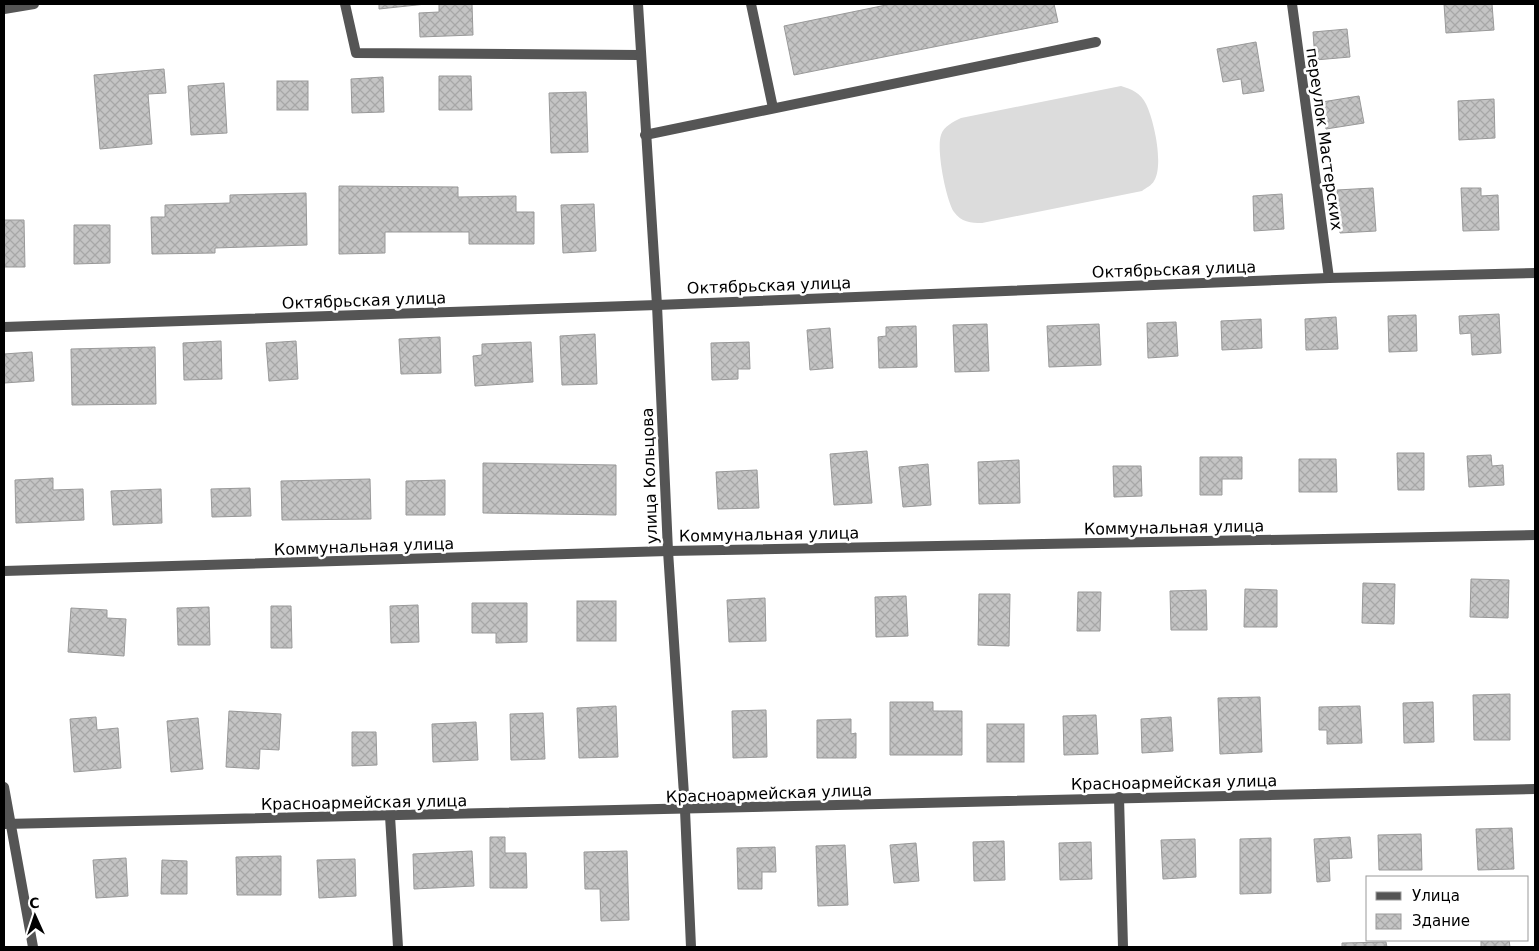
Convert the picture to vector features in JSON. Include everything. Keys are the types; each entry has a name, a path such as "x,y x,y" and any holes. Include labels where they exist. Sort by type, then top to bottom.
{"street":[{"path":"4,9 34,4"},
{"path":"345,4 356,53 640,55"},
{"name":"улица Кольцова","path":"638,4 657,305 668,551 685,810 691,947"},
{"path":"751,4 772,108"},
{"name":"переулок Мастерских","path":"1292,4 1329,278"},
{"path":"645,135 1096,42"},
{"name":"Октябрьская улица","path":"4,327 657,305 1329,278 1535,273"},
{"name":"Коммунальная улица","path":"4,571 668,551 1535,535"},
{"path":"4,787 7,824 33,947"},
{"name":"Красноармейская улица","path":"7,824 685,810 1119,797 1535,789"},
{"path":"1119,797 1123,947"},
{"path":"390,816 398,947"}],"shaded area":[{"path":"1121,86 1139,94 1149,111 1158,154 1157,174 1152,184 1142,191 982,223 966,221 954,212 945,186 940,151 941,135 949,125 961,118"}],"building":[{"path":"379,4 426,4 379,9"},
{"path":"439,4 472,4 473,35 420,37 419,13 439,12"},
{"path":"891,4 1054,4 1058,22 794,75 784,26"},
{"path":"1444,4 1492,4 1494,30 1446,33"},
{"path":"1347,29 1350,57 1315,60 1313,32"},
{"path":"1256,42 1264,91 1243,94 1241,79 1223,82 1217,49"},
{"path":"164,69 166,93 148,94 152,144 100,149 94,75"},
{"path":"439,76 471,76 472,110 439,110"},
{"path":"383,77 384,112 352,113 351,79"},
{"path":"277,81 308,81 308,110 277,110"},
{"path":"224,83 227,133 191,135 188,86"},
{"path":"586,92 588,152 551,153 549,93"},
{"path":"1359,96 1364,123 1326,129 1322,102"},
{"path":"1494,99 1495,138 1459,140 1458,101"},
{"path":"339,186 458,187 458,197 516,196 516,212 534,212 534,244 469,244 469,232 385,232 385,253 339,254"},
{"path":"1373,188 1376,231 1340,233 1337,190"},
{"path":"1461,188 1481,188 1481,196 1498,195 1499,230 1463,231"},
{"path":"306,193 307,245 215,248 215,253 152,254 151,217 165,217 165,205 230,203 230,195"},
{"path":"1282,194 1284,229 1254,231 1253,196"},
{"path":"594,204 596,251 563,253 561,205"},
{"path":"4,220 24,220 25,267 4,267"},
{"path":"74,225 110,225 110,263 74,264"},
{"path":"1499,314 1501,353 1472,355 1471,333 1460,334 1459,316"},
{"path":"1416,315 1417,351 1389,352 1388,316"},
{"path":"1336,317 1338,349 1306,350 1305,319"},
{"path":"1261,319 1262,348 1222,350 1221,321"},
{"path":"1176,322 1178,356 1148,358 1147,323"},
{"path":"987,324 989,371 955,372 953,325"},
{"path":"1099,324 1101,365 1049,367 1047,326"},
{"path":"916,326 917,367 879,368 878,337 886,336 886,327"},
{"path":"830,328 833,368 810,370 807,330"},
{"path":"595,334 597,384 562,385 560,336"},
{"path":"440,337 441,373 401,374 399,339"},
{"path":"221,341 222,379 184,380 183,343"},
{"path":"296,341 298,379 269,381 266,343"},
{"path":"531,342 533,382 475,386 473,356 482,355 482,344"},
{"path":"749,342 750,369 738,369 738,379 712,380 711,343"},
{"path":"155,347 156,404 72,405 71,349"},
{"path":"32,352 34,381 4,383 4,354"},
{"path":"867,451 872,503 834,505 830,454"},
{"path":"1397,453 1424,453 1424,490 1398,490"},
{"path":"1491,455 1492,466 1503,465 1504,485 1469,487 1467,456"},
{"path":"1200,457 1242,457 1242,479 1222,479 1222,495 1200,495"},
{"path":"1299,459 1336,459 1337,492 1299,492"},
{"path":"1019,460 1020,503 979,504 978,462"},
{"path":"483,463 616,465 616,515 483,513"},
{"path":"928,464 931,505 903,507 899,467"},
{"path":"1113,466 1141,466 1142,496 1114,497"},
{"path":"757,470 759,508 718,509 716,472"},
{"path":"53,478 53,490 83,489 84,520 16,523 15,480"},
{"path":"370,479 371,519 282,520 281,481"},
{"path":"445,480 445,515 406,515 406,481"},
{"path":"250,488 251,516 212,517 211,489"},
{"path":"161,489 162,523 113,525 111,491"},
{"path":"1471,579 1509,580 1508,618 1470,617"},
{"path":"1363,583 1395,584 1394,624 1362,623"},
{"path":"1245,589 1277,590 1277,627 1244,627"},
{"path":"1206,590 1207,630 1171,630 1170,591"},
{"path":"1078,592 1101,592 1100,631 1077,631"},
{"path":"979,594 1010,594 1009,646 978,645"},
{"path":"906,596 908,636 876,637 875,597"},
{"path":"765,598 766,641 729,642 727,600"},
{"path":"577,601 616,601 616,641 577,641"},
{"path":"472,603 527,603 527,642 496,643 496,633 472,633"},
{"path":"418,605 419,642 391,643 390,606"},
{"path":"271,606 291,606 292,648 271,648"},
{"path":"209,607 210,645 178,645 177,608"},
{"path":"71,608 107,610 107,618 126,619 124,656 68,652"},
{"path":"1510,694 1510,740 1474,740 1473,695"},
{"path":"1260,697 1262,752 1220,754 1218,698"},
{"path":"890,702 933,702 933,711 962,711 962,755 890,755"},
{"path":"1433,702 1434,742 1404,743 1403,703"},
{"path":"616,706 618,757 579,758 577,708"},
{"path":"1360,706 1362,743 1327,744 1327,730 1319,730 1319,707"},
{"path":"766,710 767,757 733,758 732,711"},
{"path":"229,711 281,714 279,750 260,749 259,769 226,767"},
{"path":"543,713 545,759 511,760 510,714"},
{"path":"1096,715 1098,754 1064,755 1063,716"},
{"path":"96,717 97,730 118,728 121,768 74,772 70,719"},
{"path":"1171,717 1173,751 1142,753 1141,719"},
{"path":"198,718 203,769 171,772 167,721"},
{"path":"851,719 851,734 856,733 856,758 817,758 817,720"},
{"path":"476,722 478,760 433,762 432,724"},
{"path":"987,724 1024,724 1024,762 987,762"},
{"path":"352,732 376,732 377,765 352,766"},
{"path":"1512,828 1514,869 1478,870 1476,829"},
{"path":"1421,834 1422,870 1379,870 1378,835"},
{"path":"490,837 505,837 505,853 526,853 527,888 490,888"},
{"path":"1350,837 1352,858 1329,859 1330,881 1317,882 1314,839"},
{"path":"1271,838 1271,893 1240,894 1240,839"},
{"path":"1195,839 1196,877 1163,879 1161,840"},
{"path":"1004,841 1005,880 974,881 973,842"},
{"path":"1091,842 1092,879 1060,880 1059,843"},
{"path":"916,843 919,881 894,883 890,845"},
{"path":"845,845 848,905 818,906 816,846"},
{"path":"775,847 776,872 762,872 762,889 738,889 737,848"},
{"path":"472,851 474,886 414,889 413,854"},
{"path":"627,851 629,920 601,921 600,889 585,889 584,852"},
{"path":"281,856 281,895 237,895 236,857"},
{"path":"126,858 128,896 96,898 93,860"},
{"path":"355,859 356,896 319,898 317,860"},
{"path":"162,860 187,861 187,894 161,894"},
{"path":"1481,941 1509,941 1510,947 1481,947"},
{"path":"1386,942 1387,947 1342,947 1342,943"}]}
